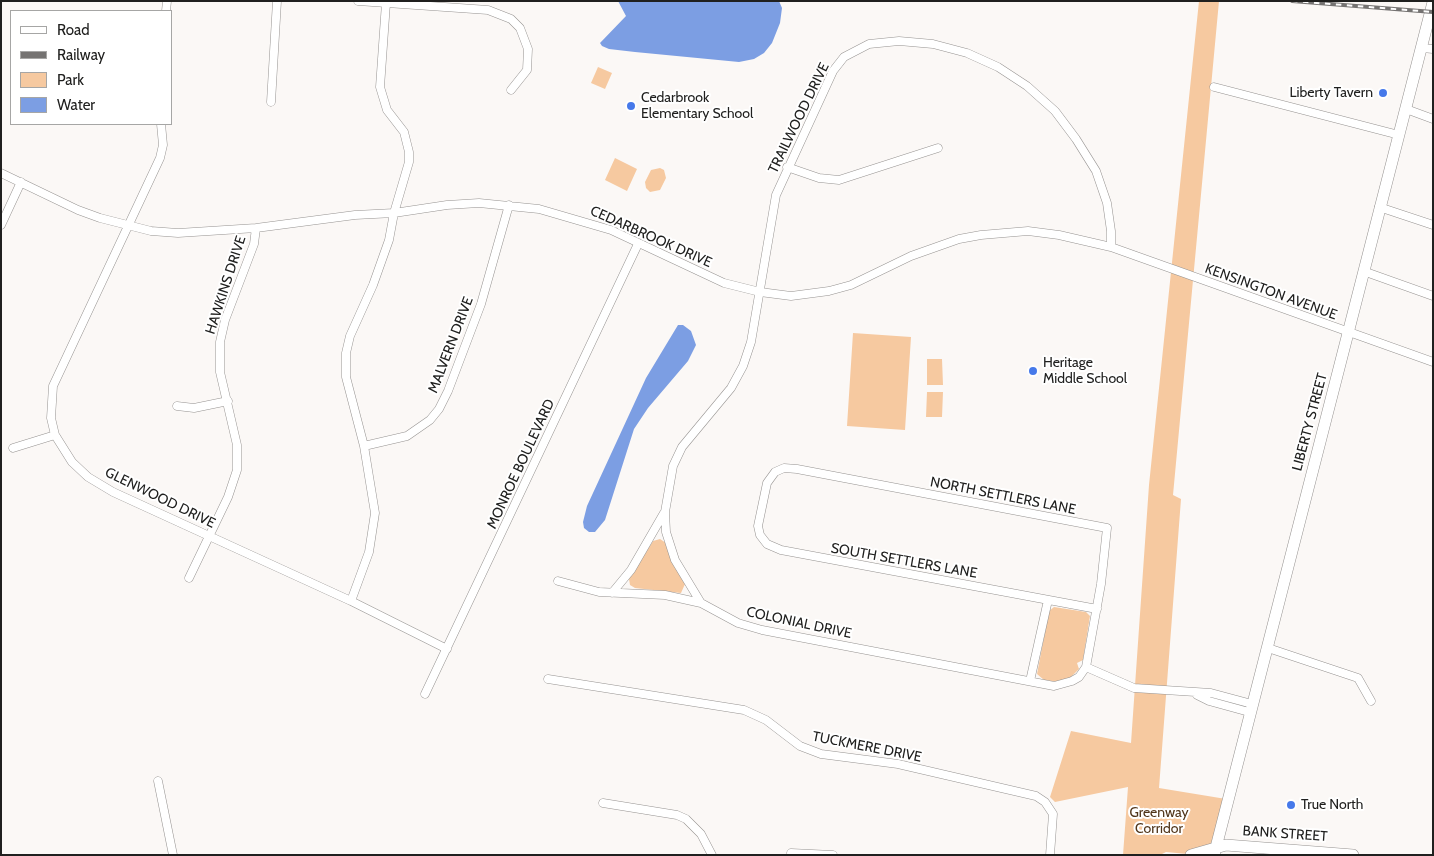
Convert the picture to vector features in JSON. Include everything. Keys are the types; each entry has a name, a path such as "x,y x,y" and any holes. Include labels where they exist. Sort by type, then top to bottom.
{"street":[{"path":"271,102 277,1"},
{"path":"358,1 488,10 511,19 520,28 528,49 527,70 511,90"},
{"name":"LIBERTY STREET","path":"1215,852 1250,708 1268,648 1349,333 1379,207 1406,109 1427,48 1433,2"},
{"path":"351,602 369,552 375,513 364,446 348,389 346,354 351,333 373,284 389,241 394,213 406,178 409,152 404,132 387,110 380,88 386,3"},
{"name":"TRAILWOOD DRIVE","path":"760,292 776,195 787,167 833,70 844,57 869,44 899,41 933,44 967,53 998,67 1028,86 1055,111 1096,171 1107,203 1111,247"},
{"path":"1214,87 1399,135"},
{"path":"1406,109 1433,119"},
{"name":"GLENWOOD DRIVE","path":"161,125 163,142 160,156 54,384 52,418 55,435 69,458 88,477 113,492 351,602 447,649"},
{"path":"787,167 819,178 839,180 938,148"},
{"name":"CEDARBROOK DRIVE","path":"1,173 78,210 128,226 178,233 256,228 394,213 447,205 480,203 539,209 592,223 724,283 760,292 791,296 830,291 881,272 911,256 959,239 981,235 1028,232 1059,235 1111,247"},
{"path":"1,225 21,182"},
{"name":"MALVERN DRIVE","path":"364,446 407,436 430,420 439,409 450,387 481,304 510,206"},
{"path":"1379,207 1433,225"},
{"name":"HAWKINS DRIVE","path":"189,578 228,497 237,470 237,444 220,372 221,332 254,244 256,228"},
{"name":"MONROE BOULEVARD","path":"425,694 638,244"},
{"name":"KENSINGTON AVENUE","path":"1111,247 1433,362"},
{"path":"1363,271 1433,296"},
{"path":"701,603 675,560 666,532 665,512 670,478 682,447 730,388 743,366 751,342 760,292"},
{"path":"177,406 194,408 228,401"},
{"path":"13,448 55,435"},
{"name":"NORTH SETTLERS LANE","path":"765,488 776,472 784,468 796,469 1107,528 1086,668"},
{"name":"SOUTH SETTLERS LANE","path":"765,488 759,518 760,535 768,544 781,550 1096,609"},
{"path":"612,593 631,570 665,512"},
{"path":"558,581 612,593 665,596 701,603"},
{"path":"1030,681 1048,600"},
{"name":"COLONIAL DRIVE","path":"701,603 738,623 763,631 1054,686 1064,685 1079,677 1086,668"},
{"path":"1268,648 1358,678 1371,701"},
{"path":"1086,668 1123,685 1145,690 1196,694 1211,693 1250,708"},
{"name":"TUCKMERE DRIVE","path":"548,679 744,710 766,720 800,746 821,754 898,764 1036,796 1045,802 1053,814 1050,855"},
{"path":"158,781 173,855"},
{"path":"603,803 677,815 686,819 702,834 712,855"},
{"name":"BANK STREET","path":"1192,855 1215,852 1226,845 1353,855"},
{"path":"792,853 833,855"}],"green space":[{"name":"Greenway Corridor","path":"1199,1 1219,1 1173,495 1181,499 1159,788 1226,799 1213,846 1198,855 1166,852 1160,855 1123,855 1128,787 1055,802 1050,797 1071,731 1131,743 1149,485"},
{"path":"598,67 612,73 605,89 591,83"},
{"path":"615,158 637,169 627,191 605,180"},
{"path":"660,168 664,170 666,178 660,190 650,192 646,188 645,182 651,170"},
{"path":"853,333 911,337 905,430 847,426"},
{"path":"927,359 942,359 943,385 927,385"},
{"path":"927,392 943,392 942,417 926,417"},
{"path":"660,539 666,543 673,564 685,584 681,593 635,588 630,585 629,579 653,541"},
{"path":"1054,607 1086,612 1090,616 1083,660 1077,663 1079,669 1071,677 1060,682 1044,680 1037,674 1049,611"}],"water":[{"path":"618,1 779,1 782,8 780,23 772,43 764,53 754,59 739,62 609,49 602,46 600,43 626,16"},
{"path":"678,325 683,325 691,331 696,345 688,361 648,408 634,429 605,520 595,532 589,532 584,528 583,522 587,506 646,378"}],"railway":[{"path":"1292,1 1433,12"}],"place":[{"name":"Liberty Tavern","path":"1383,93"},
{"name":"Cedarbrook Elementary School","path":"631,106"},
{"name":"Heritage Middle School","path":"1033,371"},
{"name":"True North","path":"1291,805"}]}
